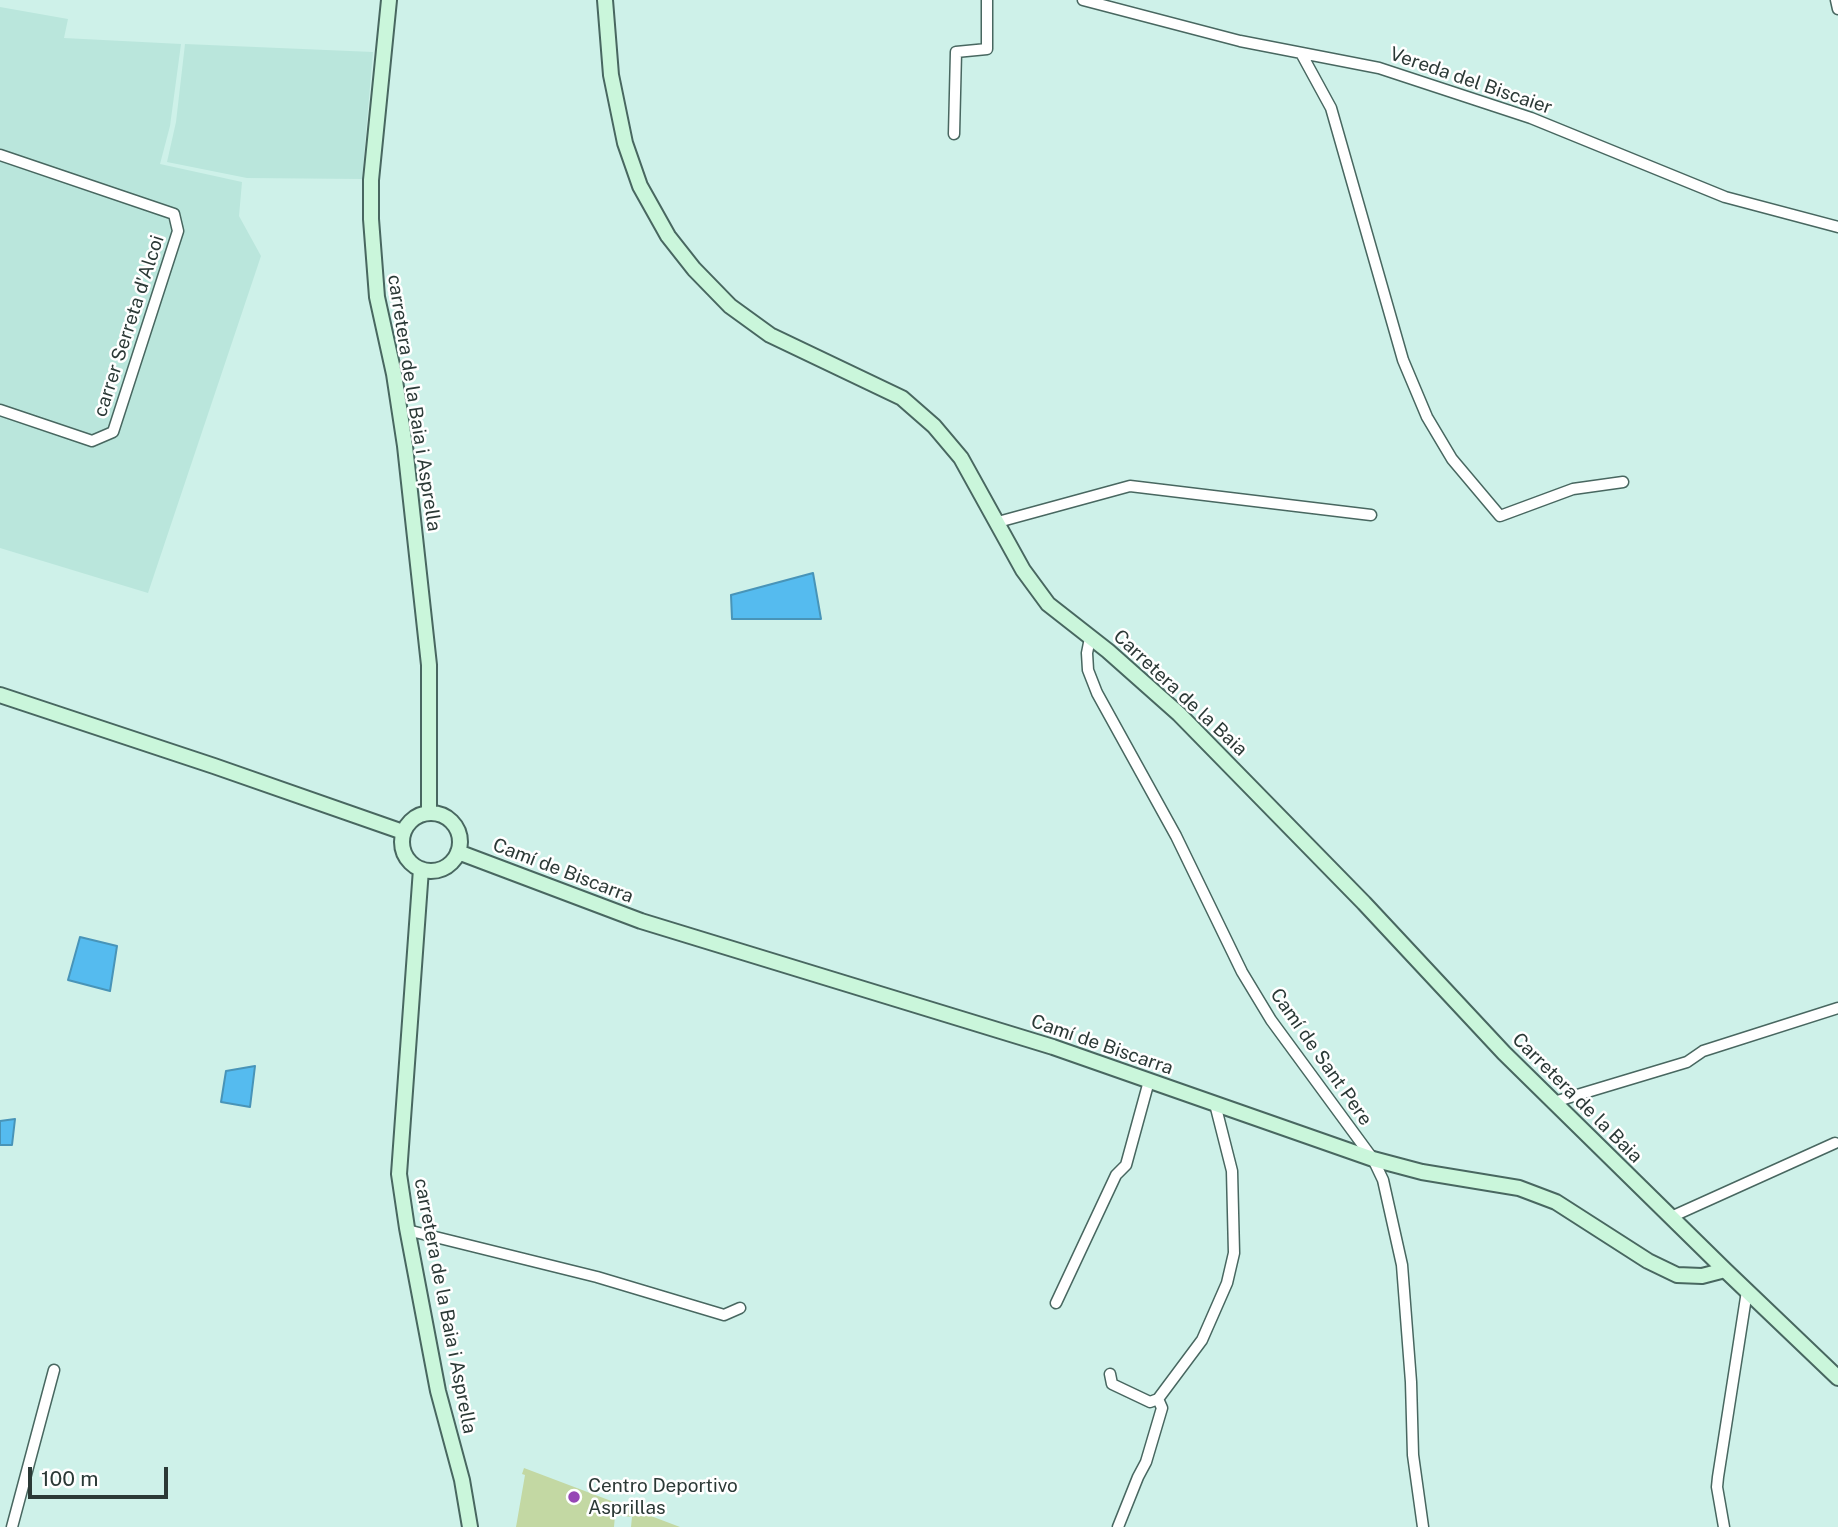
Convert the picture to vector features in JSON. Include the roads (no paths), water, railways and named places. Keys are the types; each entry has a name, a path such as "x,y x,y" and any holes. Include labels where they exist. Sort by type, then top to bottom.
{"main road":[{"name":"carretera de la Baia i Asprella","path":"389,0 371,180 371,219 377,297 394,374 405,446 429,665 429,813"},
{"name":"Carretera de la Baia","path":"605,0 611,75 625,143 640,186 667,236 694,269 730,306 770,335 902,398 934,426 961,458 1023,570 1048,604 1188,723 1364,903 1504,1053 1838,1378"},
{"path":"0,695 403,832"},
{"path":"429,813 439,814 452,822 460,838 458,852 452,862 436,870 421,869 406,857 402,846 403,832 411,820 429,813"},
{"name":"Camí de Biscarra","path":"458,852 641,921 1053,1047 1373,1159 1422,1172 1519,1188 1556,1202 1648,1261 1677,1275 1702,1276 1725,1270"},
{"name":"carretera de la Baia i Asprella","path":"421,869 399,1174 438,1391 462,1480 470,1527"}],"street":[{"path":"954,134 956,52 987,49 987,0"},
{"name":"Vereda del Biscaier","path":"1083,0 1227,38 1379,68 1482,100 1725,197 1838,227"},
{"path":"1836,0 1838,9"},
{"path":"1301,53 1331,108 1403,360 1427,417 1452,458 1500,516 1573,489 1623,482"},
{"name":"carrer Serreta d'Alcoi","path":"0,155 174,214 178,231 113,432 92,441 0,410"},
{"path":"998,522 1130,486 1371,515"},
{"name":"Camí de Sant Pere","path":"1090,638 1088,670 1097,693 1176,836 1241,972 1271,1020 1373,1159 1382,1180 1402,1265 1413,1455 1423,1527"},
{"path":"1553,1102 1687,1062 1703,1051 1838,1008"},
{"path":"1056,1303 1116,1175 1126,1165 1149,1081"},
{"path":"1110,1374 1112,1384 1150,1402 1158,1399 1202,1340 1227,1283 1234,1253 1232,1171 1215,1104"},
{"path":"1671,1217 1835,1143"},
{"path":"407,1230 597,1277 724,1315 740,1308"},
{"path":"1724,1527 1717,1487 1747,1291"},
{"path":"12,1527 54,1370"},
{"path":"1118,1527 1146,1462 1163,1408 1158,1399"}],"water":[{"path":"813,573 821,619 732,619 731,595"},
{"path":"80,937 117,946 110,991 68,980"},
{"path":"255,1066 250,1107 221,1102 226,1071"},
{"path":"15,1119 12,1145 0,1145 0,1121"}],"place":[{"name":"Centro Deportivo Asprillas","path":"574,1497"}]}
